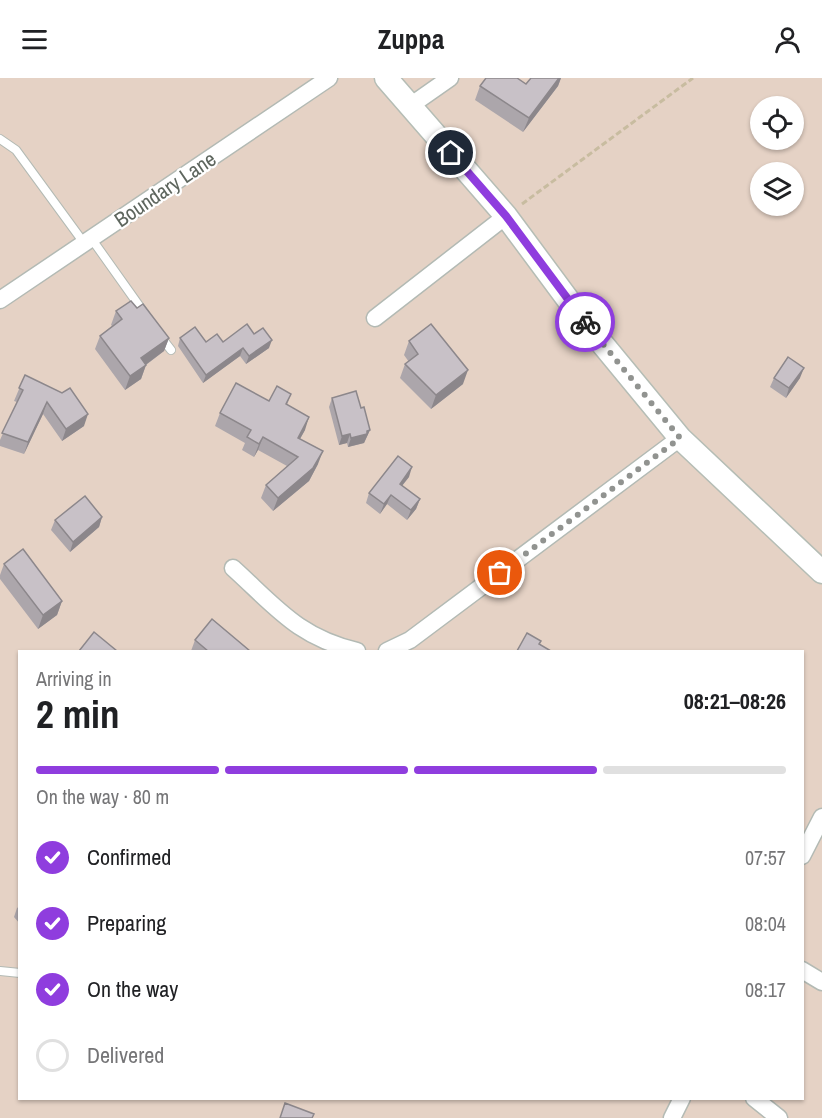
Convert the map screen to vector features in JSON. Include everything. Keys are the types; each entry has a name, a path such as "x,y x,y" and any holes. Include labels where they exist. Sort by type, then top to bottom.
{"street":[{"name":"Boundary Lane","path":"0,300 329,78"},
{"path":"386,78 506,216 586,324 680,438 822,572"},
{"path":"410,106 450,78"},
{"path":"375,318 506,216"},
{"path":"389,650 410,640 680,438"},
{"path":"233,568 298,628 324,642 353,650"},
{"path":"804,852 822,817"},
{"path":"804,971 822,982"},
{"path":"672,1118 681,1100"},
{"path":"757,1100 780,1118"}],"lane":[{"path":"0,140 16,150 151,322"},
{"path":"157,332 171,350"},
{"path":"0,971 18,974"}],"path":[{"path":"506,216 693,78"}],"shaded area":[{"path":"0,78 822,78 822,1118 0,1118"}],"building":[{"path":"486,78 517,78 526,84 531,78 559,78 529,118 480,86"},
{"path":"131,301 137,308 143,304 169,338 141,358 146,365 130,376 100,336 122,319 116,311"},
{"path":"247,324 254,334 263,328 272,340 249,356 243,348 206,375 180,338 195,327 206,342 217,334 223,342"},
{"path":"431,324 468,370 436,395 405,364 418,354 409,341"},
{"path":"788,357 804,368 789,388 774,378"},
{"path":"25,375 62,393 70,388 88,414 66,429 47,402 28,442 2,433 23,390 19,388"},
{"path":"236,383 269,401 277,386 291,394 286,404 309,417 298,438 323,451 313,468 278,498 266,485 298,457 263,437 259,444 247,437 251,430 220,413"},
{"path":"356,391 361,408 364,407 370,430 367,434 351,438 350,434 342,436 332,398"},
{"path":"398,456 412,467 400,484 420,499 411,510 391,495 384,504 369,493"},
{"path":"85,496 102,517 73,542 55,520"},
{"path":"23,549 62,601 43,615 4,564"},
{"path":"212,619 249,650 207,650 195,640"},
{"path":"94,632 116,650 80,650"},
{"path":"527,633 541,641 539,644 549,650 518,650"},
{"path":"285,1103 314,1114 312,1118 280,1118"}],"way so far":[{"path":"500,573 680,438 585,322"}],"route":[{"path":"451,153 506,216 585,322"}]}
